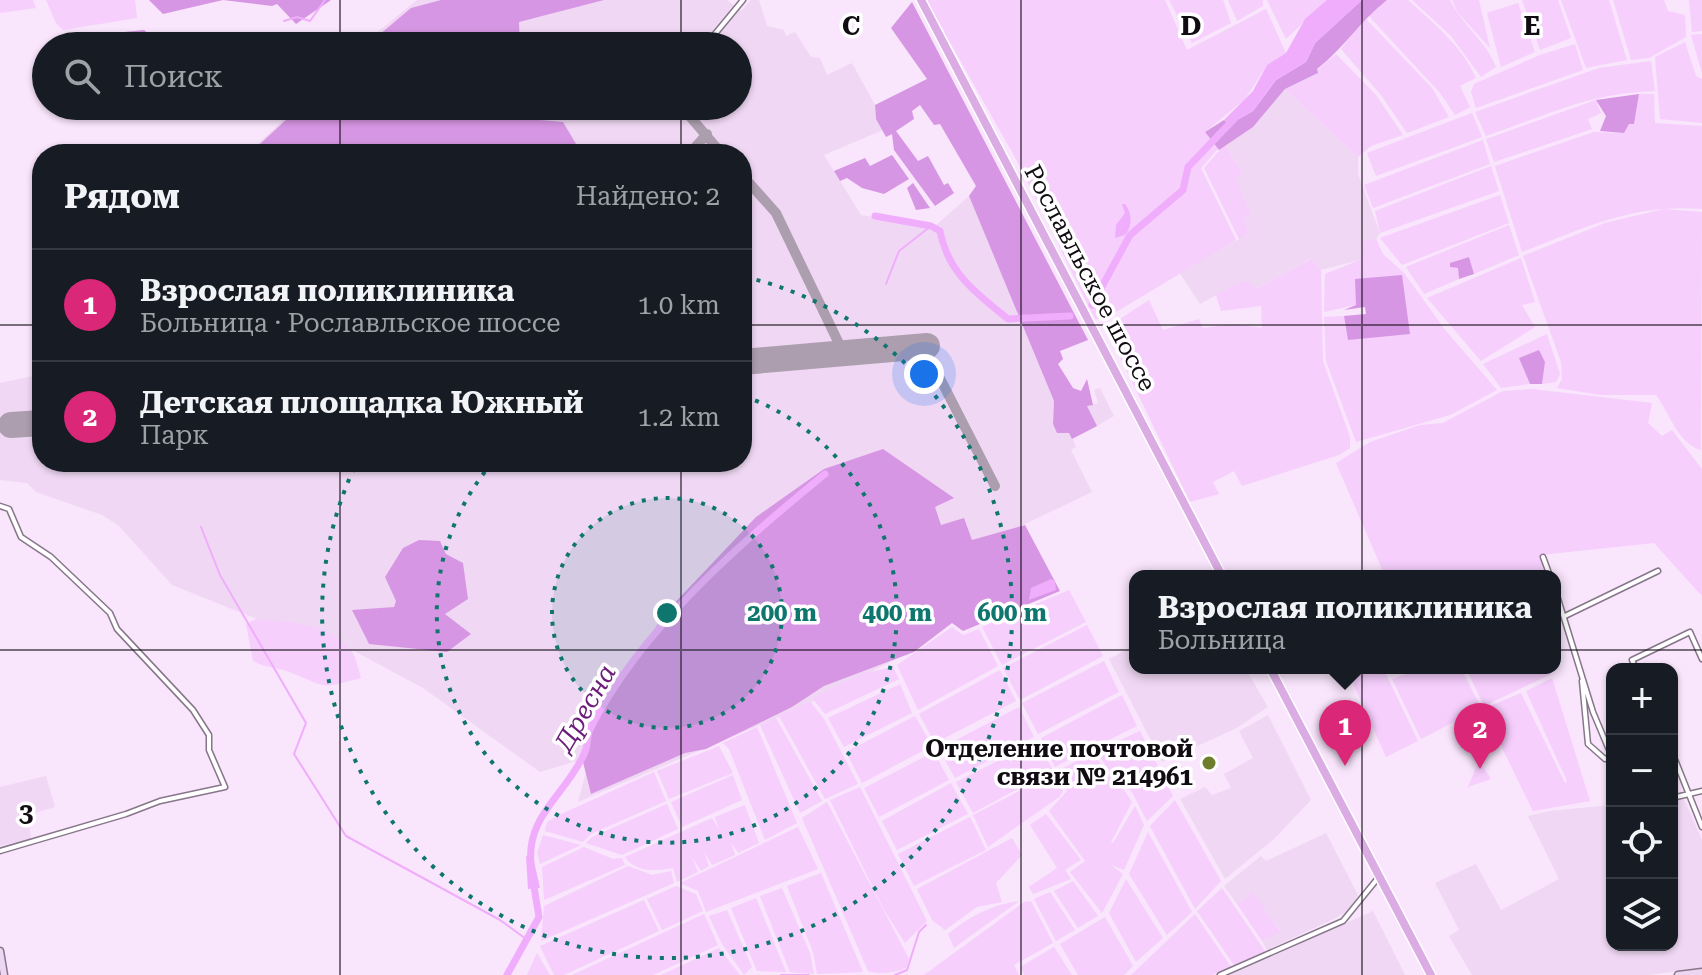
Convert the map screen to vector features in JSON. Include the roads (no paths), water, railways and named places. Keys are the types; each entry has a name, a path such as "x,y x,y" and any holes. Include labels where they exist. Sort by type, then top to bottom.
{"main road":[{"name":"Рославльское шоссе","path":"921,0 1219,570"},
{"path":"1273,674 1431,975"}],"street":[{"path":"717,32 743,0"},
{"path":"0,506 9,509 28,544 51,557 110,613 117,629 193,710 209,735 209,750 225,787 160,801 0,851"},
{"path":"1543,557 1548,570"},
{"path":"1565,616 1658,571"},
{"path":"1561,605 1593,712 1606,742"},
{"path":"1633,663 1632,660 1690,632 1702,659"},
{"path":"1581,670 1588,744 1606,759"},
{"path":"1678,766 1702,827"},
{"path":"1678,798 1691,797 1702,791"},
{"path":"1220,975 1343,921 1354,912 1371,882 1380,877"},
{"path":"0,951 4,975"},
{"path":"1678,975 1702,972"}],"waterway":[{"path":"284,21 297,17 310,21 325,0"},
{"path":"1092,305 1130,235 1183,190 1188,167 1235,118"},
{"path":"875,216 931,226 940,231 950,259 965,281 1008,319 1070,316"},
{"path":"886,284 899,251 931,226"},
{"name":"Дресна","path":"531,864 531,847 541,818 577,767 586,749 590,729 636,657 664,623 727,559 825,474"},
{"path":"201,527 220,575 306,723 294,754 346,836 500,920 526,939"},
{"name":"Дресна","path":"507,975 539,917 533,881"},
{"path":"895,975 907,970 919,932 926,925"},
{"path":"781,975 809,975"}],"place":[{"name":"Отделение почтовой связи № 214961","path":"1209,763"},
{"name":"Взрослая поликлиника","path":"1345,766"},
{"name":"Детская площадка Южный","path":"1480,769"}]}
